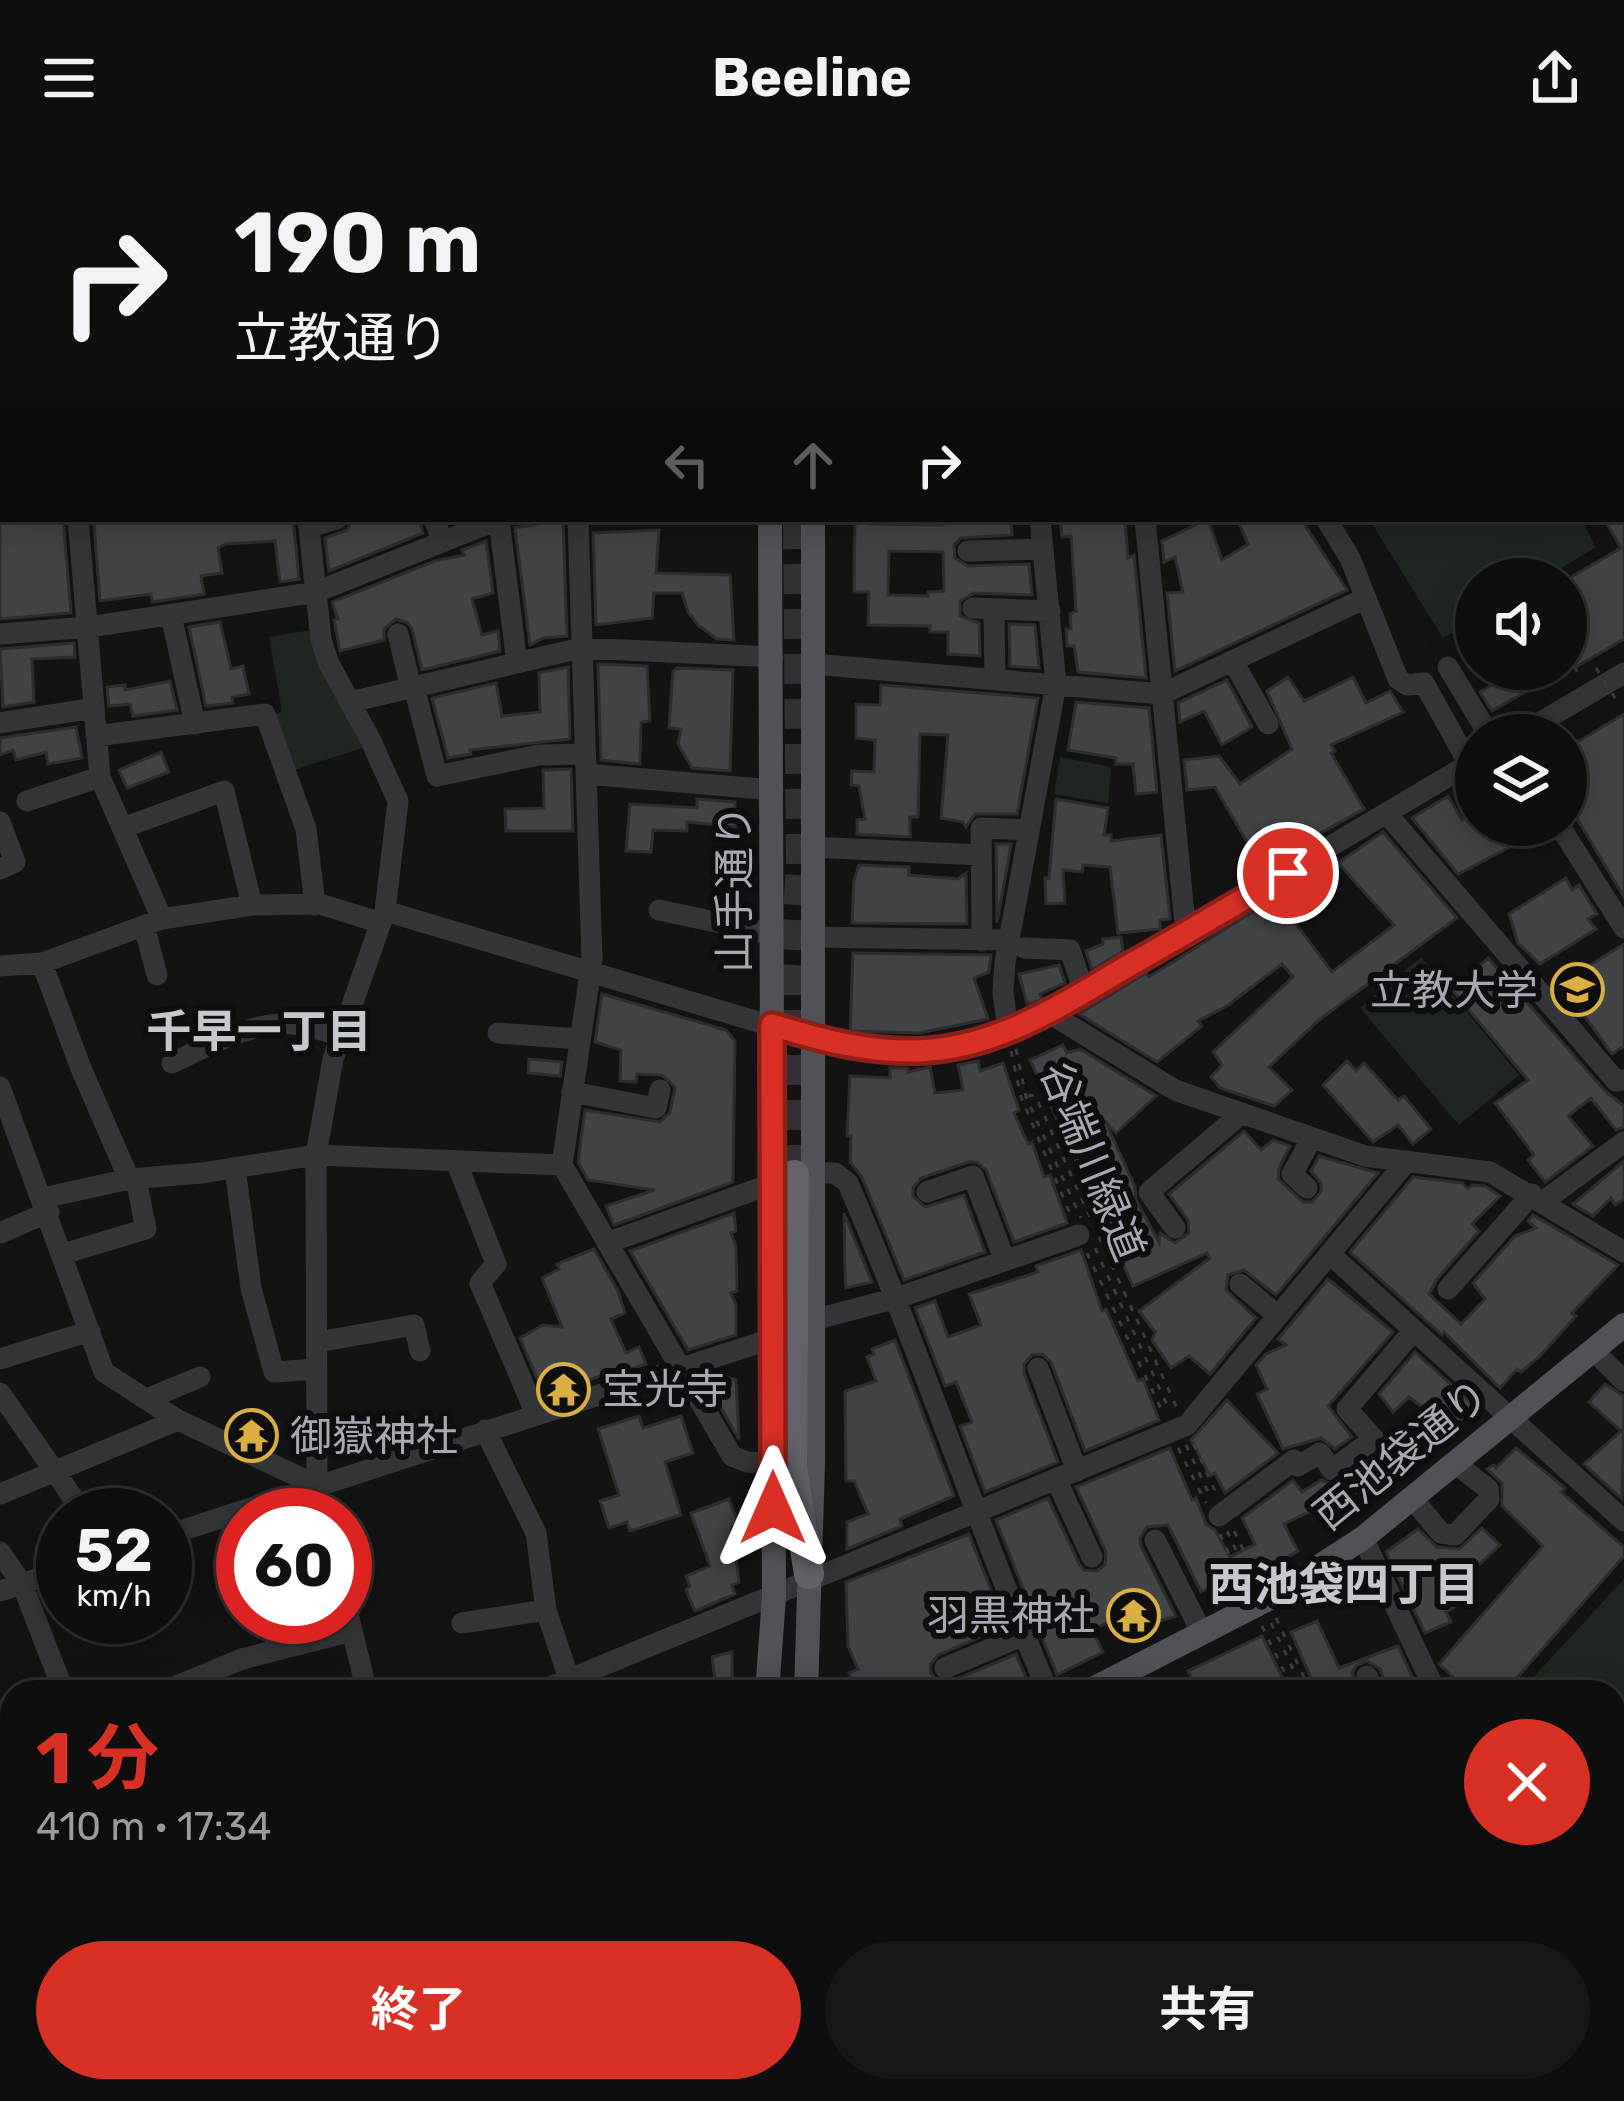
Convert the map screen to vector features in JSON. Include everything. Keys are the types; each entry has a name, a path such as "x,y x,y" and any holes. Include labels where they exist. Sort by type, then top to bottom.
{"highway":[{"path":"793,1177 792,1468 809,1578"}],"main road":[{"name":"山手通り","path":"770,522 772,1025 814,1320 810,1680"},
{"name":"山手通り","path":"768,1680 774,1597 774,1339 812,1037 813,522"},
{"path":"772,934 811,937"},
{"name":"西池袋通り","path":"1133,1680 1258,1598 1364,1538 1624,1325"}],"street":[{"path":"84,522 100,777 124,827 153,922 157,974"},
{"path":"435,522 443,542"},
{"path":"0,634 88,627 316,592 493,522"},
{"path":"500,522 517,663"},
{"path":"578,522 590,972 562,1166 732,1456 772,1463"},
{"path":"1010,1030 1003,992 1017,944 1029,830 1065,685 1050,611 1040,522"},
{"path":"1148,522 1186,933"},
{"path":"1328,522 1350,558 1398,679 1407,685 1424,683 1455,734"},
{"path":"309,523 321,639 328,662 398,801 383,917 333,1059 316,1155 318,1488"},
{"path":"968,551 1043,549"},
{"path":"814,664 1162,694 1366,598"},
{"path":"994,679 984,609 1050,611"},
{"path":"171,615 195,724"},
{"path":"398,634 437,776 539,755 773,790"},
{"path":"350,702 581,648 773,657"},
{"path":"1233,661 1268,724"},
{"path":"1448,667 1476,714"},
{"path":"1555,714 1624,673"},
{"path":"0,723 94,708"},
{"path":"96,736 265,714 305,829 315,904"},
{"path":"0,966 42,963 153,922 252,905 315,904 383,917 590,972 812,1037 858,1048 919,1051 970,1043 1049,1013 1455,773"},
{"path":"27,801 100,777"},
{"path":"124,827 224,791 252,905"},
{"path":"1388,814 1616,1081 1624,1080"},
{"path":"0,822 15,862 0,869"},
{"path":"982,940 981,828 1029,830"},
{"path":"1572,846 1623,930"},
{"path":"811,847 982,855"},
{"path":"659,910 772,934"},
{"path":"811,937 982,940 1070,950 1084,992"},
{"path":"42,963 80,1066 133,1179 146,1229 63,1254"},
{"path":"1049,1013 1175,1090 1365,1156 1490,1172 1624,1252"},
{"path":"172,1063 263,1027 291,1024 341,1035"},
{"path":"498,1033 579,1039"},
{"path":"0,1087 104,1372 178,1420 317,1485"},
{"path":"572,1092 656,1108 660,1090"},
{"path":"1175,1228 1149,1192 1242,1113"},
{"path":"1307,1188 1292,1174 1312,1138"},
{"path":"1448,1289 1538,1198 1624,1142"},
{"path":"0,1233 46,1205 133,1179 316,1155 562,1166"},
{"path":"456,1161 496,1264 480,1282 536,1414"},
{"path":"585,1680 809,1578 1178,1429 1407,1161"},
{"path":"235,1168 251,1288 274,1372 317,1369"},
{"path":"607,1243 793,1177 835,1173 848,1183 898,1298 974,1513 1043,1680"},
{"path":"927,1192 974,1176 1005,1261"},
{"path":"814,1320 898,1298 1085,1233"},
{"path":"1330,1254 1624,1521"},
{"path":"1240,1284 1278,1316"},
{"path":"318,1342 414,1325 420,1351"},
{"path":"1219,1520 1294,1460 1298,1466 1320,1453 1332,1470 1374,1439 1347,1409 1414,1330"},
{"path":"0,1360 90,1331"},
{"path":"192,1527 774,1339"},
{"path":"1593,1350 1624,1381"},
{"path":"1038,1368 1092,1557"},
{"path":"150,1402 200,1377"},
{"path":"0,1393 66,1488"},
{"path":"0,1494 178,1420"},
{"path":"485,1430 536,1533 546,1610 569,1680"},
{"path":"1412,1498 1442,1533 1455,1535 1464,1529 1490,1499 1488,1490 1454,1462"},
{"path":"1364,1538 1430,1680"},
{"path":"1155,1540 1202,1633"},
{"path":"0,1552 22,1584 59,1680"},
{"path":"0,1591 36,1579"},
{"path":"462,1623 546,1610"},
{"path":"945,1669 1024,1635"},
{"path":"191,1680 242,1659 301,1644"},
{"path":"355,1644 364,1680"}],"path":[{"path":"1596,668 1617,701"},
{"path":"1010,1030 1022,1097 1219,1520 1304,1680"},
{"name":"谷端川緑道","path":"1010,1030 1026,1097 1178,1429"},
{"path":"1026,1097 1035,1095 1178,1429 1298,1680"},
{"path":"1219,1520 1258,1598 1289,1680"}],"shaded area":[{"path":"1371,522 1583,522 1596,547 1578,558 1455,558 1455,631 1443,638"},
{"path":"311,630 365,747 291,771 271,715 282,712 269,637"},
{"path":"1060,757 1111,767 1108,803 1054,794"},
{"path":"1421,957 1519,1075 1459,1125 1360,1008"},
{"path":"1624,1579 1624,1680 1531,1680"}],"building":[{"path":"0,522 63,522 71,613 0,619"},
{"path":"293,522 299,579 280,582 275,541 226,544 218,548 222,573 201,576 204,594 152,602 151,594 100,601 94,524"},
{"path":"351,522 420,522 423,533 329,571 325,538 347,530"},
{"path":"563,522 567,636 543,638 530,645 515,528"},
{"path":"855,522 1011,522 1012,535 961,538 954,545 955,558 968,566 1029,564 1032,595 974,593 960,601 960,616 979,623 980,656 948,654 948,632 930,632 930,626 868,625 869,592 854,592","holes":["889,551 943,552 944,591 928,592 928,596 888,595"]},
{"path":"1060,522 1125,522 1128,558 1134,555 1146,678 1078,672 1074,646 1067,646 1066,629 1071,629 1070,614 1076,611 1071,536 1062,537"},
{"path":"1209,522 1222,560 1248,544 1238,522 1303,522 1347,590 1175,671 1167,593 1183,592 1175,557 1164,562 1162,541"},
{"path":"1606,522 1624,522 1624,639 1587,661 1587,568 1621,548"},
{"path":"659,530 656,573 730,575 734,640 717,639 699,626 682,593 654,593 652,618 596,625 593,533"},
{"path":"486,541 493,593 472,599 482,635 498,631 500,651 422,670 412,629 396,619 384,629 384,640 340,651 332,602 435,561 464,555 462,550"},
{"path":"220,622 231,669 243,666 249,694 232,697 233,703 206,706 189,627"},
{"path":"1009,624 1035,625 1039,668 1010,666"},
{"path":"74,643 75,657 32,659 34,702 3,707 0,649"},
{"path":"598,664 647,666 650,721 641,722 640,764 601,760"},
{"path":"568,667 570,739 470,750 471,754 448,758 432,698 496,683 502,716 540,712 539,673"},
{"path":"677,668 733,670 730,771 692,768 678,744 681,729 669,728"},
{"path":"1288,677 1304,701 1353,677 1366,703 1390,691 1403,712 1331,745 1335,751 1331,753 1364,809 1261,866 1215,787 1187,790 1184,760 1219,756 1240,784 1292,749 1267,691"},
{"path":"1227,680 1252,727 1222,745 1204,711 1180,722 1178,703"},
{"path":"170,681 177,710 133,716 130,704 109,706 107,687 125,685 125,690"},
{"path":"881,685 1038,698 1017,814 975,814 966,827 963,822 941,818 948,735 920,734 918,817 910,817 910,837 857,834 857,820 865,819 859,786 851,785 852,771 874,772 875,740 856,738 856,704 880,705"},
{"path":"1483,690 1528,690 1492,711 1480,692"},
{"path":"1076,702 1149,708 1157,792 1136,794 1133,764 1068,750"},
{"path":"1624,714 1624,897 1587,835 1587,736"},
{"path":"76,727 82,758 48,764 46,752 16,760 13,750 0,755 0,738"},
{"path":"161,752 169,772 127,788 119,770"},
{"path":"571,769 573,831 506,831 505,809 544,808 543,770"},
{"path":"1448,796 1455,808 1455,846 1512,846 1458,874 1412,818"},
{"path":"697,799 735,802 735,827 687,822 687,831 653,830 651,852 626,851 630,804 697,808"},
{"path":"1056,799 1108,808 1104,835 1111,835 1111,841 1161,835 1170,919 1160,920 1160,929 1118,933 1110,867 1083,865 1082,872 1063,870 1065,903 1046,904"},
{"path":"1383,832 1457,918 1319,1020 1269,1067 1292,1090 1274,1106 1220,1088 1211,1077 1222,1065 1213,1052 1293,977 1282,964 1227,1006 1198,1021 1202,1026 1157,1062 1079,1014 1146,973 1149,977 1276,897 1332,972 1394,925 1338,863"},
{"path":"996,844 1011,844 997,923"},
{"path":"859,865 909,867 909,875 958,879 966,873 967,924 852,923"},
{"path":"1566,878 1572,890 1579,885 1597,914 1588,919 1596,929 1540,964 1518,943 1509,914"},
{"path":"1121,937 1123,951 1092,970 1086,951 1103,944 1103,939"},
{"path":"1624,944 1624,1046 1612,1054 1559,984"},
{"path":"853,953 991,955 989,972 974,978 988,1019 919,1033 850,1031"},
{"path":"1488,958 1605,1091 1624,1106 1624,1127 1616,1130 1591,1098 1568,1116 1593,1146 1545,1182 1528,1160 1534,1155 1495,1103 1528,1080 1452,990"},
{"path":"1059,965 1065,983 1040,994 1042,1000 1027,1004 1019,974"},
{"path":"602,994 726,1030 735,1041 733,1182 614,1225 606,1206 655,1190 588,1180 578,1162 585,1110 660,1122 670,1112 675,1087 662,1075 637,1074 636,1082 620,1081 621,1050 595,1042"},
{"path":"1063,1045 1067,1053 1080,1049 1156,1096 1116,1133 1105,1121 1135,1187 1136,1200 1159,1242 1160,1233 1175,1243 1189,1233 1188,1220 1169,1194 1244,1131 1261,1150 1273,1140 1290,1146 1278,1179 1303,1202 1312,1202 1321,1192 1321,1183 1311,1171 1319,1156 1378,1173 1276,1295 1244,1270 1228,1275 1226,1290 1256,1318 1210,1374 1189,1356 1171,1368 1152,1340 1155,1332 1139,1311 1210,1258 1207,1253 1133,1286 1030,1060"},
{"path":"529,1059 562,1062 560,1076 528,1073"},
{"path":"978,1061 980,1071 1003,1063 1019,1110 1014,1113 1028,1144 1032,1142 1044,1177 1050,1175 1067,1223 1014,1242 986,1170 977,1162 921,1178 913,1196 925,1207 964,1195 985,1252 904,1280 862,1177 850,1162 850,1076 890,1078 890,1068 908,1068 908,1072 930,1067 935,1093 963,1090 958,1065"},
{"path":"1347,1061 1356,1071 1364,1063 1398,1100 1404,1096 1431,1129 1413,1144 1398,1125 1373,1142 1323,1085"},
{"path":"1624,1161 1624,1199 1615,1205 1611,1198 1593,1216 1573,1204"},
{"path":"1413,1177 1462,1183 1468,1189 1485,1186 1500,1196 1472,1224 1479,1231 1429,1294 1461,1324 1485,1299 1473,1283 1515,1236 1536,1228 1528,1221 1533,1215 1618,1265 1572,1313 1576,1316 1540,1356 1521,1372 1517,1369 1500,1388 1444,1332 1442,1335 1350,1252"},
{"path":"734,1213 736,1231 731,1233 736,1246 737,1291 731,1293 736,1335 688,1350 630,1251"},
{"path":"844,1213 872,1282 846,1288 845,1271"},
{"path":"594,1249 625,1313 611,1319 626,1353 639,1347 646,1364 624,1371 623,1367 545,1397 520,1338 543,1325 562,1327 542,1278 559,1269 557,1264"},
{"path":"1081,1250 1102,1311 1106,1309 1138,1381 1143,1379 1159,1420 1085,1451 1051,1362 1042,1354 1032,1355 1024,1364 1024,1373 1058,1462 985,1492 960,1426 972,1422 956,1382 945,1386 915,1308 935,1301 948,1337 981,1325 969,1294 1038,1272 1036,1266"},
{"path":"1328,1279 1393,1332 1328,1406 1352,1437 1335,1449 1321,1438 1283,1449 1257,1394 1267,1389 1256,1365 1266,1354 1286,1345 1278,1339"},
{"path":"895,1340 954,1496 900,1519 902,1526 847,1549 847,1522 868,1514 854,1481 846,1481 845,1391 876,1381 867,1357 874,1354 872,1349"},
{"path":"1415,1352 1475,1406 1434,1445 1421,1432 1435,1417 1409,1397 1393,1412 1379,1394"},
{"path":"715,1373 736,1380 739,1439 703,1377"},
{"path":"1605,1384 1624,1396 1622,1499 1584,1464 1621,1431 1589,1402"},
{"path":"1227,1400 1278,1453 1225,1493 1191,1440"},
{"path":"639,1416 643,1428 681,1416 693,1453 665,1462 681,1515 630,1531 627,1522 609,1528 600,1501 619,1495 598,1429"},
{"path":"1386,1447 1403,1466 1387,1483 1383,1480 1363,1499 1350,1486 1326,1504 1284,1524 1298,1551 1260,1573 1257,1566 1201,1592 1168,1525 1147,1527 1141,1546 1176,1616 1137,1628 1130,1612 1092,1630 1103,1652 1057,1675 996,1520 1048,1498 1079,1564 1084,1570 1097,1571 1105,1565 1106,1552 1076,1487 1170,1448 1192,1500 1196,1498 1206,1524 1215,1530 1230,1557 1255,1544 1242,1518 1293,1480 1302,1492 1321,1480 1335,1485"},
{"path":"1516,1448 1565,1488 1561,1492 1624,1547 1624,1556 1515,1680 1456,1680 1439,1664 1543,1546 1502,1506 1502,1483 1487,1469 1496,1468"},
{"path":"729,1499 739,1525 732,1528 739,1582 732,1585 735,1594 695,1611 686,1576 710,1566 691,1513"},
{"path":"1482,1528 1500,1545 1454,1588 1463,1602 1446,1612 1451,1622 1425,1633 1386,1552 1418,1529 1437,1547 1459,1549"},
{"path":"969,1534 1002,1618 977,1628 980,1637 938,1655 930,1665 936,1680 852,1680 849,1673 858,1669 848,1646 846,1582"},
{"path":"1317,1621 1339,1668 1398,1646 1414,1680 1384,1680 1380,1669 1367,1661 1356,1666 1354,1680 1312,1680 1291,1632"},
{"path":"1262,1636 1284,1680 1192,1680 1188,1671"},
{"path":"732,1652 732,1678 715,1680 712,1657"},
{"path":"1016,1654 1027,1680 955,1680"}],"tunnel":[{"path":"798,522 801,867"},
{"path":"794,1175 794,971 801,868"}],"place":[{"name":"立教大学","path":"1577,990"},
{"name":"宝光寺","path":"563,1389"},
{"name":"御嶽神社","path":"251,1436"},
{"name":"羽黒神社","path":"1134,1615"}],"district":[{"name":"千早一丁目","path":"259,1031"},
{"name":"西池袋四丁目","path":"1344,1584"}],"route":[{"path":"773,1508 772,1025 839,1046 877,1050 941,1049 989,1038 1049,1013 1288,873"}]}
